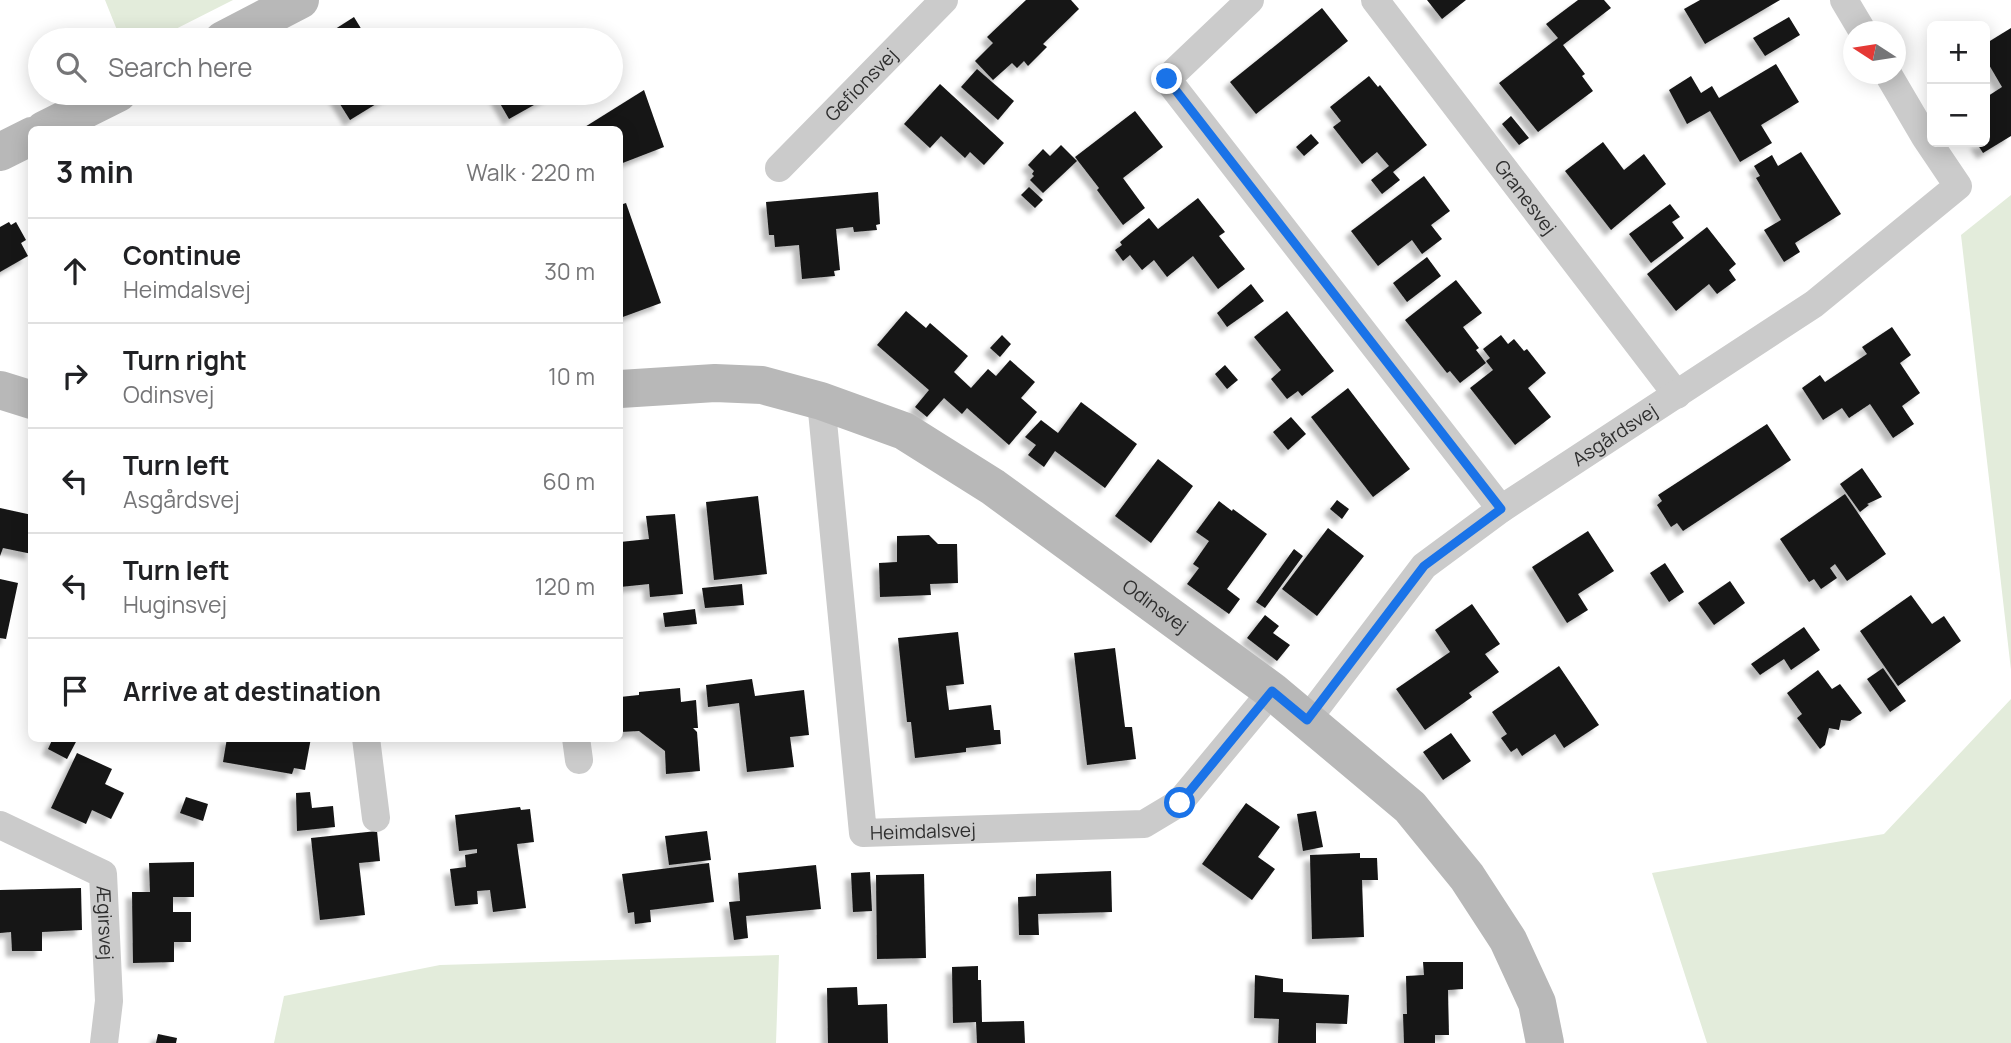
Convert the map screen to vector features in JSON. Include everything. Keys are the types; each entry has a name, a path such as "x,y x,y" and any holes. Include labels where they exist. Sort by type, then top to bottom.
{"street":[{"path":"246,28 300,0"},
{"name":"Gefionsvej","path":"779,168 944,0"},
{"path":"1250,0 1167,79 1501,509"},
{"name":"Granesvej","path":"1375,0 1677,395"},
{"path":"1844,0 1856,21"},
{"name":"Asgårdsvej","path":"1307,720 1424,566 1501,509 1814,304 1958,186 1894,84"},
{"path":"52,126 94,105"},
{"name":"Odinsvej","path":"623,389 715,383 762,385 821,401 904,432 964,467 1272,691 1410,807 1467,877 1508,940 1537,1003 1545,1043"},
{"path":"0,390 28,399"},
{"name":"Heimdalsvej","path":"821,401 863,833 1144,824 1180,803 1272,691"},
{"path":"366,742 376,818"},
{"name":"Ægirsvej","path":"0,825 103,874 109,1001 104,1043"}],"green space":[{"path":"105,0 233,0 178,28 116,28"},
{"path":"2011,195 2011,670 1961,235"},
{"path":"2011,699 2011,1043 1707,1043 1652,873 1884,834"},
{"path":"779,955 776,1043 274,1043 284,996 440,965"}],"building":[{"path":"1026,0 1071,0 1079,9 1043,44 1047,47 1028,66 1024,61 1017,68 1012,63 993,80 975,61 993,43 987,37"},
{"path":"1427,0 1466,0 1442,19"},
{"path":"1578,0 1604,0 1611,8 1563,45 1585,74 1582,76 1593,91 1538,132 1499,83 1558,38 1546,24"},
{"path":"1700,0 1780,0 1705,44 1684,9"},
{"path":"1322,8 1348,41 1256,114 1230,82"},
{"path":"354,17 361,28 337,28"},
{"path":"1789,17 1800,35 1765,56 1753,38"},
{"path":"2011,28 2011,136 1983,153 1979,147 1990,147 1990,95 2002,87 1990,67 1990,41"},
{"path":"1776,64 1799,102 1761,125 1772,143 1740,162 1710,111 1687,124 1669,90 1691,76 1701,93 1712,86 1719,98"},
{"path":"977,69 1014,101 998,120 961,87"},
{"path":"1369,76 1378,87 1380,85 1427,145 1393,172 1400,180 1382,194 1371,180 1389,166 1377,152 1362,164 1333,127 1341,121 1330,107"},
{"path":"940,84 1004,143 984,165 970,152 965,158 941,136 930,148 904,124"},
{"path":"644,90 664,147 623,163 623,126 586,126"},
{"path":"341,105 374,105 350,120"},
{"path":"501,105 534,105 509,119"},
{"path":"1135,111 1163,147 1123,178 1145,208 1123,225 1075,157"},
{"path":"1511,116 1529,138 1519,145 1502,124"},
{"path":"1311,134 1319,143 1304,156 1296,147"},
{"path":"1603,142 1624,170 1644,154 1666,184 1611,230 1565,171"},
{"path":"1061,145 1077,161 1043,193 1030,180 1034,171 1028,165 1043,149 1050,156"},
{"path":"1801,152 1841,214 1795,243 1800,252 1784,262 1764,230 1781,220 1756,178 1760,176 1754,166 1772,155 1778,166"},
{"path":"1424,176 1450,211 1431,225 1442,239 1422,254 1412,240 1378,266 1351,231"},
{"path":"1029,187 1043,200 1035,208 1021,195"},
{"path":"878,192 880,224 876,225 877,230 854,232 853,227 836,229 840,270 834,271 835,276 802,279 799,245 775,247 774,235 769,235 766,202"},
{"path":"1198,198 1225,232 1219,236 1245,269 1218,289 1193,256 1167,277 1154,260 1142,270 1130,255 1123,261 1115,250 1122,245 1120,242 1149,218 1158,229"},
{"path":"626,203 661,303 623,317 623,204"},
{"path":"1670,204 1680,217 1672,222 1684,238 1651,263 1629,234"},
{"path":"9,222 11,225 16,222 26,240 21,243 28,256 0,272 0,227"},
{"path":"1707,227 1736,264 1729,270 1736,280 1717,294 1709,284 1676,311 1647,274"},
{"path":"1427,257 1441,276 1407,302 1393,283"},
{"path":"1456,280 1482,313 1463,327 1479,348 1476,350 1486,363 1460,383 1450,371 1447,373 1405,320"},
{"path":"1251,284 1264,301 1227,327 1217,313"},
{"path":"906,311 926,328 930,323 968,356 954,372 971,388 988,369 996,376 1010,360 1035,382 1021,398 1037,412 1009,445 967,408 962,414 944,398 927,417 915,407 929,390 877,345"},
{"path":"1287,311 1334,371 1302,396 1298,391 1287,399 1271,379 1281,370 1254,337"},
{"path":"1892,327 1911,355 1900,363 1920,393 1902,406 1914,424 1893,438 1870,404 1849,418 1842,408 1823,420 1802,388 1820,375 1825,382 1867,354 1862,347"},
{"path":"1002,335 1011,344 1000,357 990,348"},
{"path":"1501,335 1508,344 1514,339 1524,351 1527,349 1546,373 1528,388 1551,417 1515,445 1470,388 1493,370 1486,361 1490,358 1483,349"},
{"path":"1225,365 1238,380 1227,389 1215,374"},
{"path":"1348,388 1410,469 1373,497 1311,417"},
{"path":"1081,402 1137,444 1105,488 1055,451 1044,467 1028,455 1036,445 1025,437 1041,420 1058,433"},
{"path":"1291,417 1306,434 1288,450 1273,432"},
{"path":"1767,424 1791,460 1683,531 1677,523 1671,527 1657,505 1662,501 1658,495"},
{"path":"1158,459 1193,486 1151,543 1115,516"},
{"path":"1862,468 1882,497 1867,504 1869,505 1860,512 1840,484"},
{"path":"1845,494 1886,554 1847,581 1835,564 1830,568 1837,578 1821,589 1814,579 1809,582 1780,539"},
{"path":"758,496 767,574 714,580 706,502"},
{"path":"1337,500 1349,509 1342,519 1330,509"},
{"path":"1219,501 1267,534 1227,589 1240,599 1229,614 1187,584 1199,568 1193,564 1209,541 1196,532"},
{"path":"0,508 28,514 28,553 3,548 0,556"},
{"path":"675,514 683,594 650,597 649,584 623,587 623,542 649,539 646,516"},
{"path":"1328,528 1364,556 1317,616 1282,589"},
{"path":"1588,531 1614,571 1578,594 1588,610 1567,623 1532,567"},
{"path":"929,535 938,544 957,544 958,583 930,584 931,595 880,597 879,563 897,562 897,536"},
{"path":"1294,549 1303,556 1265,608 1256,602"},
{"path":"1665,563 1684,592 1669,602 1650,573"},
{"path":"0,579 18,583 6,639 0,638"},
{"path":"1730,581 1745,603 1714,625 1698,603"},
{"path":"742,584 744,605 705,608 702,588"},
{"path":"1911,595 1932,624 1944,616 1961,641 1898,686 1860,631"},
{"path":"1472,604 1500,644 1485,654 1499,672 1469,693 1472,697 1425,730 1396,689 1450,652 1435,630"},
{"path":"695,609 697,624 665,627 663,613"},
{"path":"1265,615 1279,626 1273,633 1290,645 1277,661 1247,638"},
{"path":"1804,627 1820,650 1791,670 1784,659 1760,675 1751,664"},
{"path":"958,632 964,684 946,686 949,710 991,705 994,730 1000,730 1001,744 966,748 966,752 915,758 911,722 907,722 898,638"},
{"path":"1115,648 1125,727 1132,727 1136,759 1087,765 1074,653"},
{"path":"1559,666 1599,725 1564,748 1555,734 1522,756 1517,748 1511,752 1501,738 1507,734 1492,712"},
{"path":"1883,668 1906,701 1890,712 1867,679"},
{"path":"1818,670 1832,689 1840,684 1862,713 1850,721 1841,720 1839,730 1829,728 1825,745 1820,749 1797,718 1802,714 1787,693"},
{"path":"752,679 755,696 804,690 809,735 790,737 794,767 747,772 739,703 708,707 706,685"},
{"path":"680,688 681,702 696,700 698,728 693,728 697,732 700,771 666,774 665,751 639,731 623,732 623,697 639,695 639,692"},
{"path":"1451,733 1471,761 1443,780 1423,752"},
{"path":"51,742 76,742 67,759 48,749"},
{"path":"226,742 310,742 305,770 294,768 292,774 223,762"},
{"path":"77,753 112,769 105,784 124,793 111,819 92,810 86,824 51,808"},
{"path":"310,792 312,808 333,806 335,827 297,831 296,793"},
{"path":"186,797 208,804 203,821 180,813"},
{"path":"1246,803 1280,827 1258,857 1275,869 1252,900 1202,864"},
{"path":"520,807 521,810 530,809 534,842 517,844 526,908 493,912 490,890 477,891 478,904 455,906 450,869 466,867 465,855 477,853 477,849 459,851 455,815"},
{"path":"1316,811 1323,847 1303,851 1297,814"},
{"path":"377,831 380,861 359,863 365,915 320,920 311,838"},
{"path":"707,831 711,860 669,865 665,836"},
{"path":"1360,853 1360,858 1377,858 1378,880 1362,880 1364,937 1312,939 1310,855"},
{"path":"194,862 194,897 173,897 173,912 191,912 191,942 174,942 174,962 133,963 132,892 150,892 149,863"},
{"path":"709,863 714,902 650,910 651,922 635,924 634,912 628,913 622,874"},
{"path":"816,865 821,909 746,916 748,938 734,940 729,902 740,901 738,873"},
{"path":"1111,871 1112,912 1038,914 1039,935 1019,935 1018,897 1036,896 1036,874"},
{"path":"870,872 872,911 853,912 851,873"},
{"path":"924,874 926,958 877,959 876,875"},
{"path":"81,888 82,930 42,932 42,951 12,951 11,932 0,933 0,890"},
{"path":"1423,962 1463,962 1463,989 1448,990 1449,1035 1435,1035 1435,1043 1404,1043 1403,1014 1407,1014 1406,976 1424,975"},
{"path":"978,966 982,1022 1024,1021 1025,1043 977,1043 976,1022 953,1023 952,967"},
{"path":"1255,975 1283,979 1283,992 1349,995 1347,1024 1316,1023 1316,1043 1278,1043 1279,1019 1254,1018"},
{"path":"857,987 858,1005 887,1004 888,1043 828,1043 827,988"},
{"path":"158,1034 177,1038 176,1043 156,1043"}],"route":[{"path":"1167,79 1501,509 1424,566 1307,720 1272,691 1180,803"}]}
